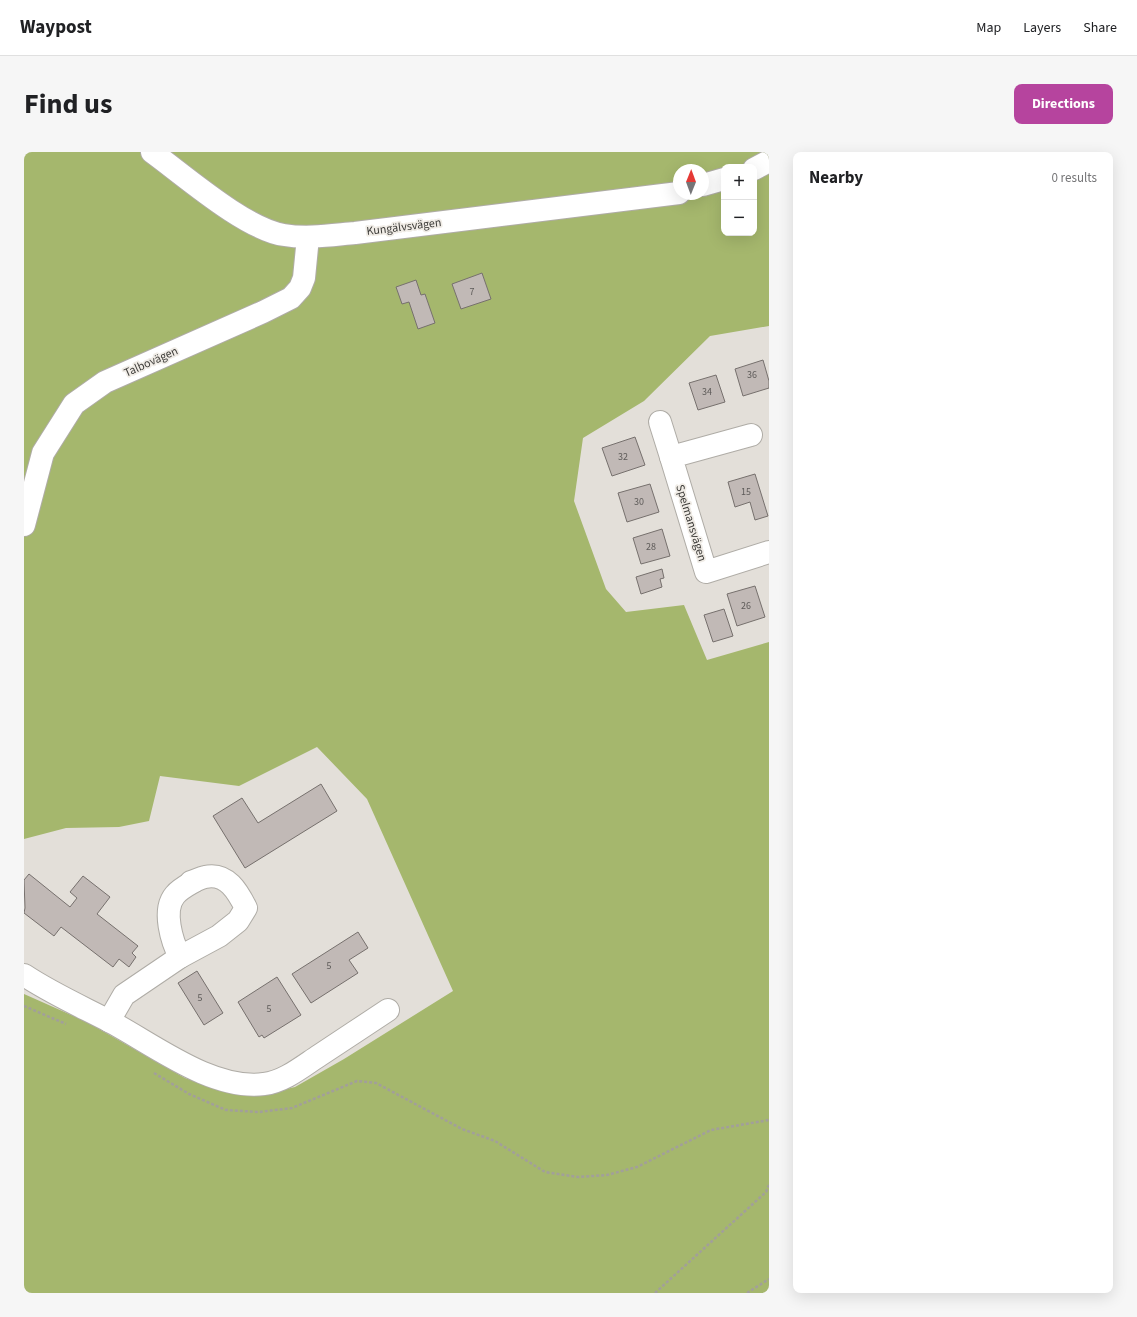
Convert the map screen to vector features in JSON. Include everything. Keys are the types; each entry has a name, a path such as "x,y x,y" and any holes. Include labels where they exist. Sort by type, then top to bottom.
{"street":[{"name":"Kungälvsvägen","path":"152,152 246,221 283,235 308,237 362,232 673,194"},
{"path":"757,167 769,161"},
{"path":"709,184 721,180"},
{"name":"Talbovägen","path":"24,525 42,453 74,404 105,382 263,312 291,298 300,288 304,278 308,237"},
{"name":"Spelmansvägen","path":"660,422 706,572 769,552"},
{"path":"671,457 751,435"},
{"path":"109,1021 124,995 238,921 246,908 237,889 223,878 206,876 192,882 174,896 170,910 169,932 180,958"},
{"path":"24,975 48,991 109,1021 189,1068 219,1078 246,1084 265,1084 285,1077 388,1010"}],"path":[{"path":"376,1083 462,1129 495,1140 545,1172 578,1177 607,1175 637,1167 711,1130 769,1120"},
{"path":"655,1293 766,1192 769,1185"},
{"path":"747,1293 769,1279"}],"green space":[{"path":"24,152 769,152 769,326 710,336 644,401 583,438 574,501 606,589 626,612 684,605 707,660 769,642 769,1293 24,1293 24,994 87,1022 185,1078 232,1092 269,1093 295,1087 344,1059 453,991 367,799 317,747 239,786 160,776 149,821 119,827 66,828 24,839"}],"building":[{"path":"482,273 491,299 461,309 452,284"},
{"path":"416,280 421,295 425,294 435,323 418,329 409,302 402,304 396,287"},
{"path":"763,360 769,381 769,388 743,396 735,369"},
{"path":"716,375 725,402 698,410 689,383"},
{"path":"635,437 645,465 612,476 602,448"},
{"path":"755,474 768,516 755,520 750,502 735,507 728,482"},
{"path":"650,484 659,512 627,522 618,493"},
{"path":"662,529 670,556 641,564 633,538"},
{"path":"662,569 664,578 660,579 662,587 641,594 636,577"},
{"path":"755,586 765,617 737,626 727,594"},
{"path":"724,609 733,636 713,642 704,615"},
{"path":"321,784 337,811 245,868 213,816 242,798 258,823"},
{"path":"29,874 70,907 77,898 70,892 83,876 110,897 97,914 138,946 132,953 136,957 129,967 119,959 113,967 61,927 54,936 24,913 24,880"},
{"path":"358,932 368,948 349,960 358,973 311,1003 292,974"},
{"path":"197,971 223,1013 204,1025 178,983"},
{"path":"277,977 301,1015 264,1038 262,1035 259,1037 238,1002"}]}
